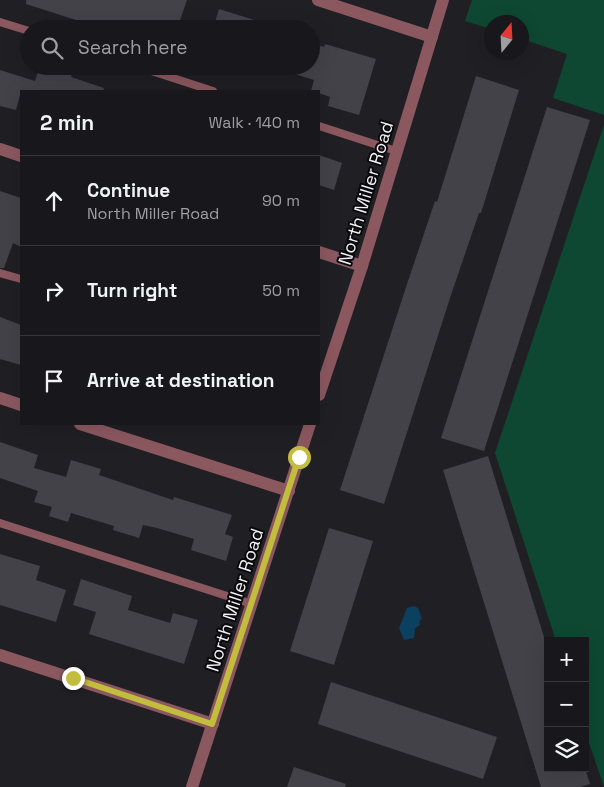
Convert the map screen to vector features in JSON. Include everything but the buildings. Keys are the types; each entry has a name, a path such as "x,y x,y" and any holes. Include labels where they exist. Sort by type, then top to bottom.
{"street":[{"path":"318,0 432,37"},
{"name":"North Miller Road","path":"320,389 322,376 362,266 444,0"},
{"path":"0,149 20,156"},
{"path":"320,252 362,266"},
{"path":"0,398 20,405"},
{"path":"83,425 289,491"},
{"name":"North Miller Road","path":"192,787 310,425"},
{"path":"0,655 212,724"}],"lane":[{"path":"0,22 20,28"},
{"path":"164,75 210,90"},
{"path":"320,126 396,151"},
{"path":"0,272 20,279"},
{"path":"0,523 252,604"}],"green space":[{"path":"472,0 604,0 604,115 553,98 567,54 529,41 529,15 484,15 484,27 465,21"},
{"path":"604,125 604,787 589,743 589,637 555,637 495,453"}],"water":[{"path":"414,606 418,608 422,619 419,621 420,625 415,628 414,638 404,640 399,628 407,608"}],"route":[{"path":"73,678 212,724 299,457"}]}
